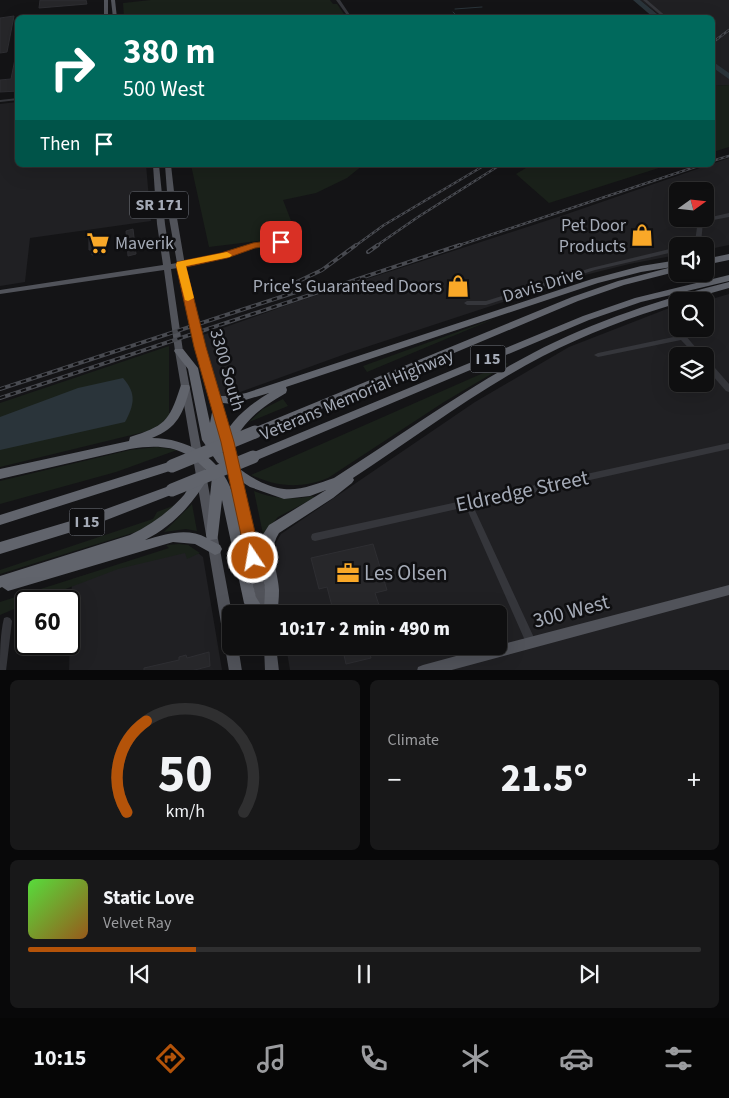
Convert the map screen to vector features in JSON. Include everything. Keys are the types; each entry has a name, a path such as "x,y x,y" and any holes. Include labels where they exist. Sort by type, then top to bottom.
{"highway":[{"path":"714,257 729,256"},
{"path":"714,260 729,256"},
{"path":"0,582 134,539 150,532 177,512 191,496 208,465 213,448 217,402 248,396 296,382 595,281 641,269 669,264"},
{"name":"Veterans Memorial Highway","path":"0,520 64,502 172,466 575,299 621,283 669,270"},
{"name":"Veterans Memorial Highway","path":"0,548 86,522 172,490 586,318 638,300 729,278"},
{"path":"179,351 193,368 205,430 220,459 235,472 254,484 284,494 310,491 338,481 510,370 568,340 625,317 729,285"},
{"path":"212,535 220,459 236,426 249,411 296,382"},
{"path":"101,451 158,432 170,424 178,414 185,388"},
{"path":"0,474 101,451 158,442 174,444 197,454 208,465 223,486 229,504 249,599 253,605"},
{"path":"271,605 272,590 266,543 274,528 329,495 388,450"},
{"path":"0,587 173,537 197,539 215,549"}],"main road":[{"path":"106,0 106,15"},
{"path":"113,0 115,15"},
{"name":"SR 171","path":"156,167 161,224 179,351 224,605"},
{"name":"3300 South","path":"168,167 173,218 181,265 200,347 228,442 263,605"},
{"path":"0,292 181,265"},
{"name":"300 West","path":"423,670 729,590"},
{"name":"SR 171","path":"233,655 236,670"},
{"path":"271,655 272,670"}],"street":[{"path":"338,0 349,15"},
{"path":"645,0 663,15"},
{"path":"0,101 15,99"},
{"path":"699,237 700,221 729,215"},
{"path":"181,265 224,256 253,246 294,240"},
{"name":"Davis Drive","path":"467,303 486,303 594,269 669,251"},
{"path":"598,355 683,337 692,347"},
{"path":"714,372 729,389"},
{"name":"Eldredge Street","path":"315,537 729,446"},
{"path":"468,503 531,642"},
{"path":"1,670 7,621"}],"shaded area":[{"path":"151,0 330,0 333,4 337,4 345,15 124,15 123,3"},
{"path":"640,0 729,0 729,85 715,86 715,15 659,15"},
{"path":"729,85 729,147 715,151 715,86"},
{"path":"15,102 15,167 146,167 151,221 30,238 25,282 0,286 0,104"},
{"path":"729,158 729,245 714,248 714,237 669,237 669,256 585,275 348,353 221,399 203,335 296,302 564,215 703,167 715,167 715,163"},
{"path":"191,167 361,167 347,178 316,193 283,200 297,236 209,247"},
{"path":"528,167 662,167 549,203 516,174"},
{"path":"729,294 729,670 290,670 288,655 507,655 507,605 279,605 270,553 281,534 475,402 569,347 669,308 669,337 714,337 714,298"},
{"path":"496,318 367,372 363,366"},
{"path":"169,346 169,413 171,413 161,424 148,431 0,467 0,403"},
{"path":"506,363 508,364 444,402 328,478 308,484 289,485 270,482 251,475"},
{"path":"123,378 130,389 133,400 125,422 0,450 0,417 78,388"},
{"path":"283,399 288,406 249,422 263,409"},
{"path":"157,447 177,450 116,472 0,504 0,481 130,450"},
{"path":"254,491 275,497 298,498 313,496 314,498 278,517 263,534"},
{"path":"192,504 197,531 186,529 164,532"},
{"path":"175,505 153,523 139,531 0,574 0,570 153,519 157,512"},
{"path":"166,545 188,545 200,553 187,559 185,553 118,569 63,590 38,590 169,548"},
{"path":"188,545 203,557 222,670 69,670 70,655 80,655 80,590 72,590 72,579"},
{"path":"15,597 15,609 0,615 0,602"}],"building":[{"path":"40,0 86,0 87,4 39,8"},
{"path":"14,16 7,52 0,53 0,18"},
{"path":"15,59 15,91 0,92 0,80 11,79"},
{"name":"Maverik","path":"133,229 136,254 128,256 126,231"},
{"name":"Maverik","path":"106,236 105,252 92,255 92,250 89,250 89,238"},
{"name":"Les Olsen","path":"373,544 387,590 375,593 379,605 332,605 327,587 319,589 311,558"},
{"path":"209,652 210,666 195,670 144,670 144,668 179,660 179,657 186,655 187,658"},
{"path":"344,655 370,655 371,658 346,664"}],"waterway":[{"path":"636,0 655,15"},
{"path":"455,9 482,7"},
{"path":"453,12 456,15"},
{"path":"715,65 729,77"}],"railway":[{"path":"715,41 729,30"},
{"path":"715,160 729,156"},
{"path":"355,246 384,225 482,167"},
{"path":"376,246 497,167"},
{"path":"457,246 695,167"},
{"path":"280,290 322,270 356,245"},
{"path":"368,252 378,245"},
{"path":"0,398 460,245"},
{"path":"0,389 296,292"}],"slow traffic":[{"path":"188,298 181,265 227,255"}],"place":[{"name":"Pet Door Products","path":"642,235"},
{"name":"Maverik","path":"98,243"},
{"name":"Price's Guaranteed Doors","path":"458,286"},
{"name":"Les Olsen","path":"348,573"}],"route":[{"path":"253,558 228,442 200,347 181,265 224,256 253,246 281,242"}]}
